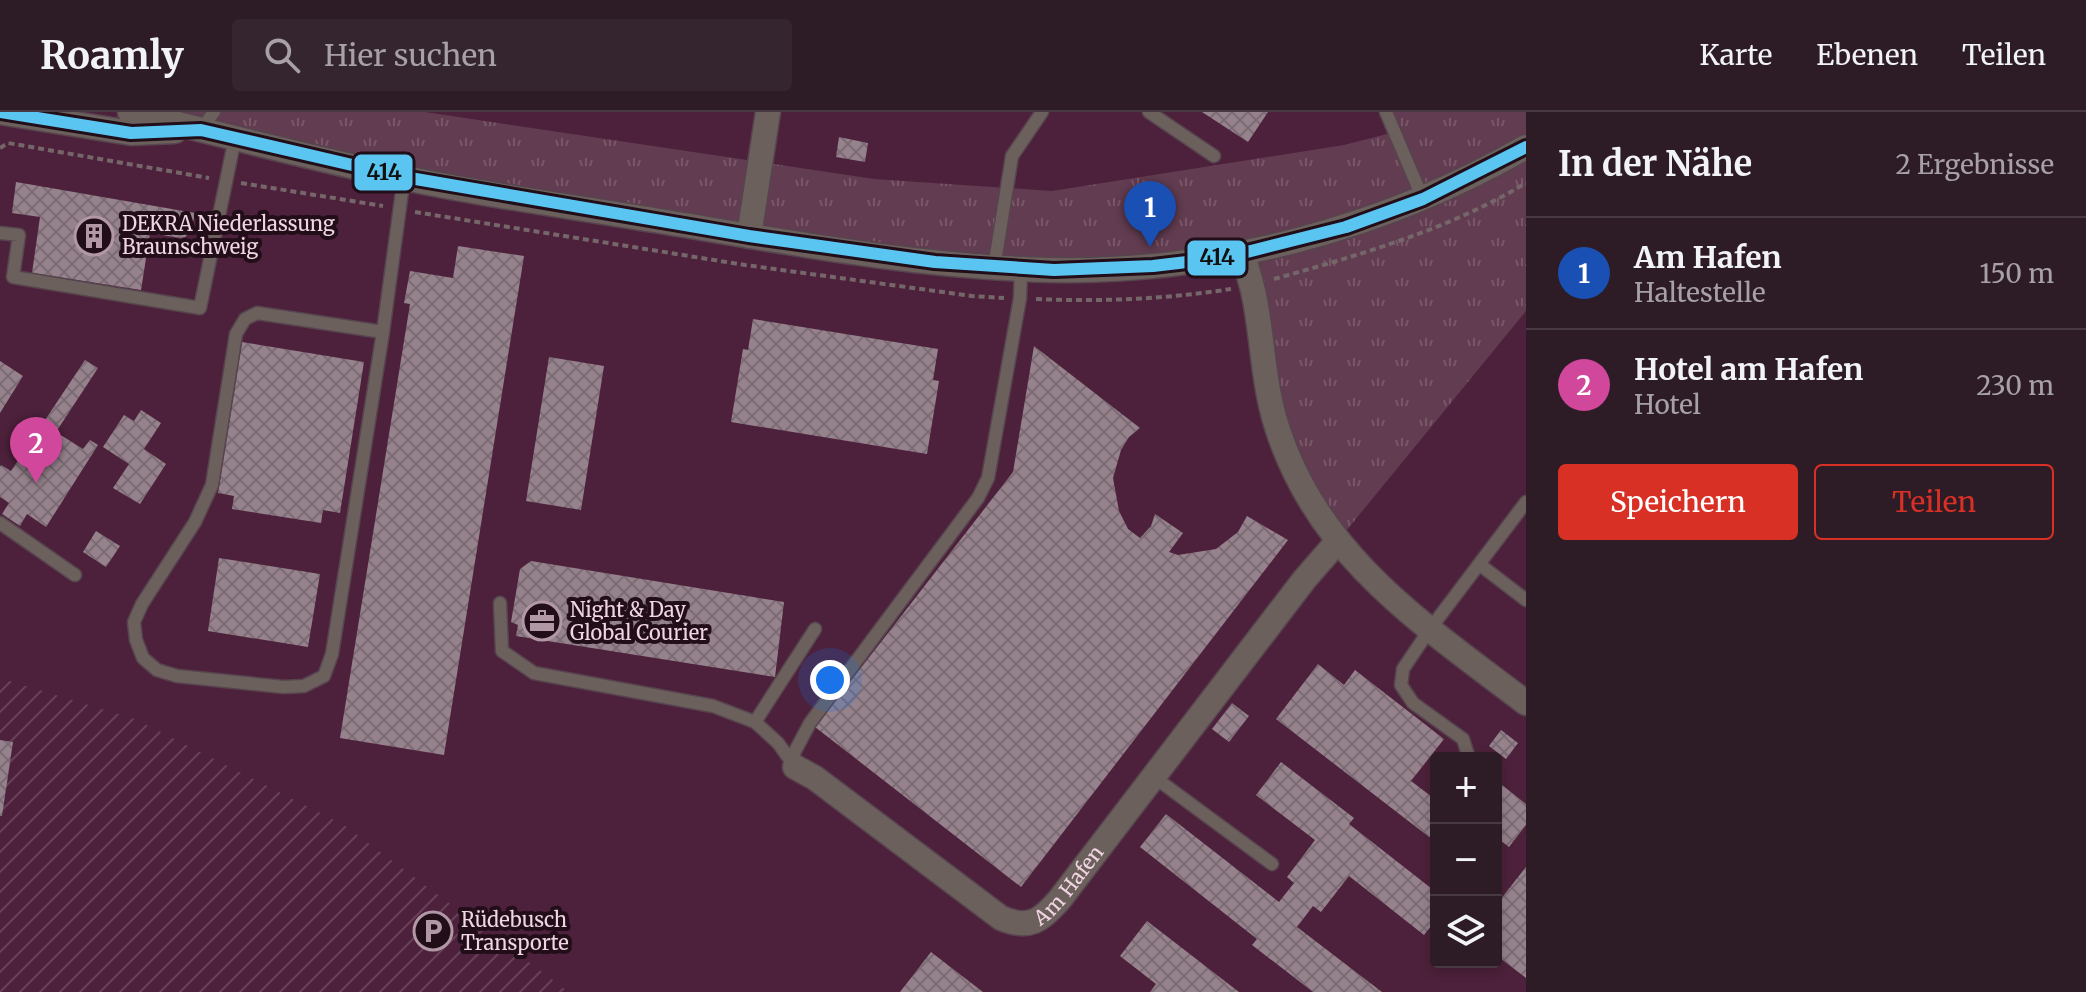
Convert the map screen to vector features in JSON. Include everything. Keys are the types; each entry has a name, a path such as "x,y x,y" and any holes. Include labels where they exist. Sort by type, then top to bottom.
{"street":[{"path":"130,112 208,121"},
{"path":"158,112 208,121 235,138 404,177 874,255 1021,269 1153,266 1243,253 1346,227 1423,199 1526,147"},
{"path":"749,236 768,112"},
{"path":"2,115 131,133 208,121"},
{"path":"1243,253 1254,295 1276,425 1288,460 1307,497 1337,542 1396,603 1526,703"},
{"name":"Am Hafen","path":"795,767 815,778 1001,918 1015,924 1029,924 1045,916 1304,580 1337,542"}],"lane":[{"path":"994,268 1012,156 1042,112"},
{"path":"1149,112 1214,156"},
{"path":"1386,112 1423,199"},
{"path":"0,233 19,235 13,277 200,308 235,138"},
{"path":"383,332 257,313 245,319 236,334 212,485 195,522 142,604 134,622 136,640 143,658 157,670 177,676 284,687 304,686 324,676 332,654 383,332 404,177"},
{"path":"795,767 794,753 810,723 978,498 988,478 1020,298 1021,269"},
{"path":"1467,752 1463,739 1413,703 1401,685 1403,669 1526,502"},
{"path":"0,523 75,575"},
{"path":"1479,564 1526,600"},
{"path":"500,603 502,651 534,673 713,706 755,722 778,743 795,767"},
{"path":"755,722 815,629"},
{"path":"1154,777 1272,864"}],"shaded area":[{"path":"0,112 1526,112 1526,992 569,992 344,825 135,719 0,678"},
{"path":"0,678 135,719 344,825 569,992 0,992"}],"green space":[{"path":"149,112 425,112 874,179 1052,191 1344,145 1391,133 1389,112 1526,112 1526,311 1337,542 1307,497 1242,253 985,267 404,177"}],"building":[{"path":"1202,112 1268,112 1248,142"},
{"path":"839,137 868,143 865,162 836,157"},
{"name":"DEKRA Niederlassung Braunschweig","path":"16,182 195,213 191,232 180,238 150,233 141,290 32,273 40,217 12,213"},
{"path":"458,246 524,256 444,755 340,738 410,304 404,303 410,271 453,278"},
{"path":"753,319 938,349 933,380 939,381 927,454 731,422 743,349 748,350"},
{"path":"242,342 364,362 340,513 323,510 321,523 232,509 234,496 218,493"},
{"path":"1034,346 1140,428 1129,437 1121,450 1113,478 1119,511 1128,529 1140,538 1151,526 1155,514 1183,533 1169,552 1178,555 1216,549 1238,532 1247,516 1288,540 1021,887 815,727 1013,472"},
{"path":"549,357 604,366 581,510 526,501"},
{"path":"85,360 98,368 56,432 83,449 90,440 98,445 46,527 27,514 20,526 2,514 9,503 0,497 0,467 11,471"},
{"path":"0,361 23,376 0,413"},
{"path":"141,410 161,423 144,449 166,464 140,504 113,488 129,464 103,447 124,415 134,421"},
{"path":"96,531 120,546 106,567 83,552"},
{"path":"219,558 320,574 308,647 208,631"},
{"path":"531,561 784,602 775,677 516,636 518,625 511,622 520,569"},
{"path":"1318,664 1344,685 1355,670 1444,739 1434,752 1430,752 1430,757 1411,781 1430,795 1430,838 1276,719"},
{"path":"1232,703 1249,716 1229,742 1212,729"},
{"path":"1501,730 1518,743 1506,759 1502,752 1489,746"},
{"path":"0,740 13,742 2,816 0,816"},
{"path":"1281,762 1354,818 1349,824 1430,887 1430,928 1424,935 1349,876 1321,912 1313,906 1297,927 1382,992 1313,992 1252,945 1257,939 1140,847 1166,814 1279,902 1294,883 1287,877 1315,840 1256,795"},
{"path":"1502,785 1526,804 1526,825 1509,847 1502,842"},
{"path":"1526,867 1526,978 1502,960 1502,897"},
{"path":"1147,921 1239,992 1150,992 1156,984 1120,956"},
{"path":"931,952 983,992 900,992"}],"transit line":[{"name":"414","path":"0,112 131,133 201,130 404,177 749,236 935,262 1054,270 1153,266 1204,260 1346,227 1423,199 1526,147"}],"place":[{"name":"DEKRA Niederlassung Braunschweig","path":"94,236"},
{"name":"Am Hafen","path":"1150,247"},
{"name":"Hotel am Hafen","path":"36,483"},
{"name":"Night & Day Global Courier","path":"542,621"},
{"name":"Rüdebusch Transporte","path":"433,931"}]}
